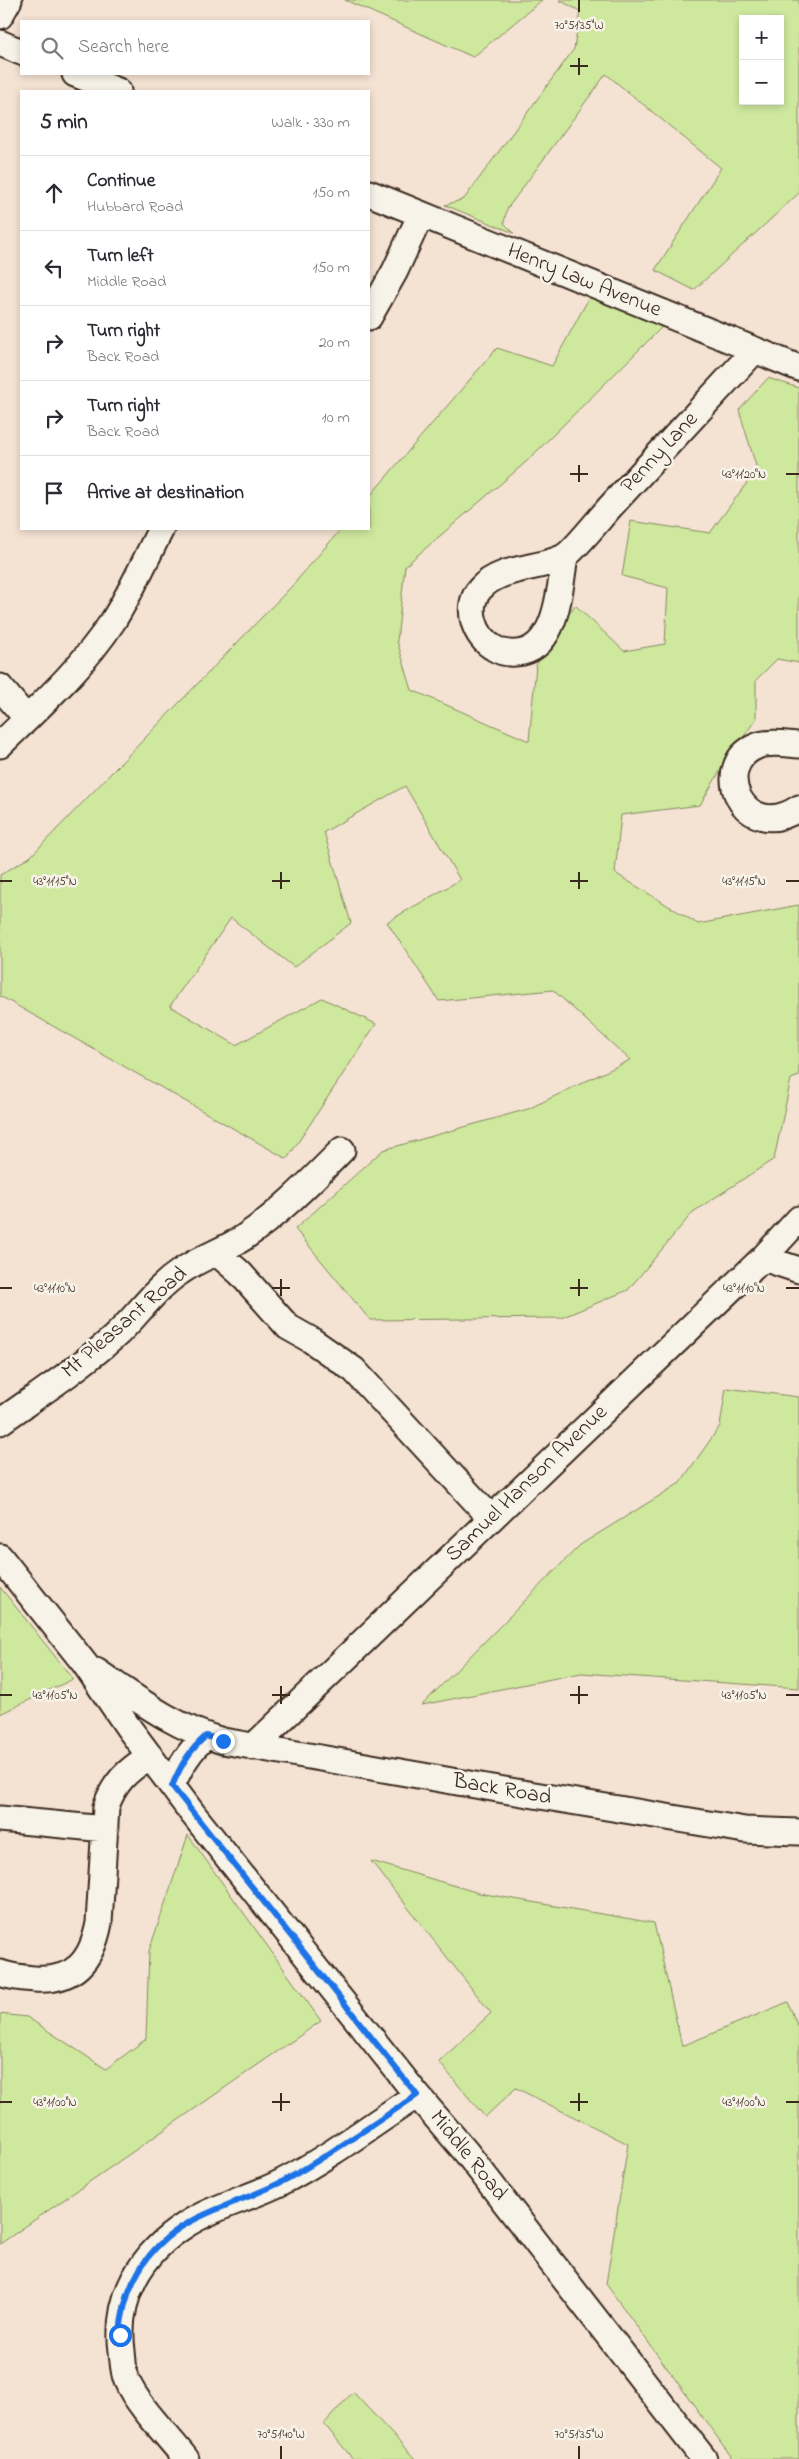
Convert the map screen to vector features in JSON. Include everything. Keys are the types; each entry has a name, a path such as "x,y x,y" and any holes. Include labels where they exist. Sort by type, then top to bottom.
{"street":[{"path":"0,16 9,0"},
{"path":"0,43 20,52"},
{"path":"78,75 115,90"},
{"name":"Henry Law Avenue","path":"370,193 799,368"},
{"path":"370,315 395,271 421,214"},
{"name":"Penny Lane","path":"565,556 754,350"},
{"path":"0,745 76,670 112,622 127,599 161,530"},
{"path":"0,688 27,719"},
{"path":"799,745 772,744 758,746 748,751 736,769 734,782 736,794 742,804 752,812 763,817 775,818 788,815 799,808"},
{"name":"Mt Pleasant Road","path":"0,1422 79,1366 113,1338 160,1288 180,1271 218,1253 262,1224 299,1192 342,1150"},
{"name":"Samuel Hanson Avenue","path":"253,1747 763,1258 799,1219"},
{"path":"218,1253 240,1273 288,1327 311,1340 354,1370 491,1518"},
{"path":"763,1258 799,1270"},
{"path":"0,1557 85,1664"},
{"name":"Back Road","path":"85,1664 154,1710 206,1736 253,1747 745,1830 799,1832"},
{"name":"Middle Road","path":"85,1664 128,1727 172,1786 417,2095 466,2152 704,2459"},
{"path":"172,1786 180,1765 190,1750 206,1736"},
{"path":"0,1973 46,1980 71,1972 78,1968 88,1957 95,1941 99,1923 106,1807 110,1794 118,1780 150,1756"},
{"path":"0,1820 105,1828"},
{"path":"186,2459 137,2398 127,2380 120,2335 121,2316 126,2295 136,2275 151,2254 168,2237 188,2223 279,2183 304,2169 417,2095"}],"green space":[{"path":"345,0 542,0 473,57"},
{"path":"559,0 799,0 799,193 694,290 655,270 721,168 606,74 507,209 504,223 514,233 445,205 464,199 574,49 580,11"},
{"path":"590,296 663,326 526,462 405,566 397,641 412,690 529,741 536,665 575,605 624,651 665,644 668,588 622,576 631,521 710,533 757,469 739,410 768,378 799,388 799,663 777,659 756,680 756,719 723,766 700,805 621,815 615,873 698,924 799,905 799,1076 791,1079 774,1159 693,1212 628,1290 561,1318 370,1320 295,1229 383,1150 528,1109 630,1060 553,990 439,1001 387,922 460,880 405,786 324,832 351,923 294,967 231,918 170,1006 236,1045 322,998 376,1024 287,1159 0,996 0,875 30,857 292,586 340,530 370,530 370,496 497,348 552,366"},
{"path":"726,1388 799,1397 799,1688 581,1673 422,1705 580,1545 680,1483 720,1426"},
{"path":"0,1587 73,1679 0,1714"},
{"path":"188,1835 321,2021 0,2244 0,2014 27,2017 106,2069 146,2039 149,1951"},
{"path":"371,1861 479,1893 654,1923 682,2046 788,2002 799,2030 799,2459 733,2459 606,2284 628,2144 516,2088 485,2117 439,2062 491,2013"},
{"path":"353,2392 415,2459 353,2459 324,2424"}],"route":[{"path":"120,2335 121,2316 126,2295 136,2275 151,2254 168,2237 188,2223 254,2195 304,2169 417,2095 172,1786 180,1765 190,1750 206,1736 223,1741"}]}
